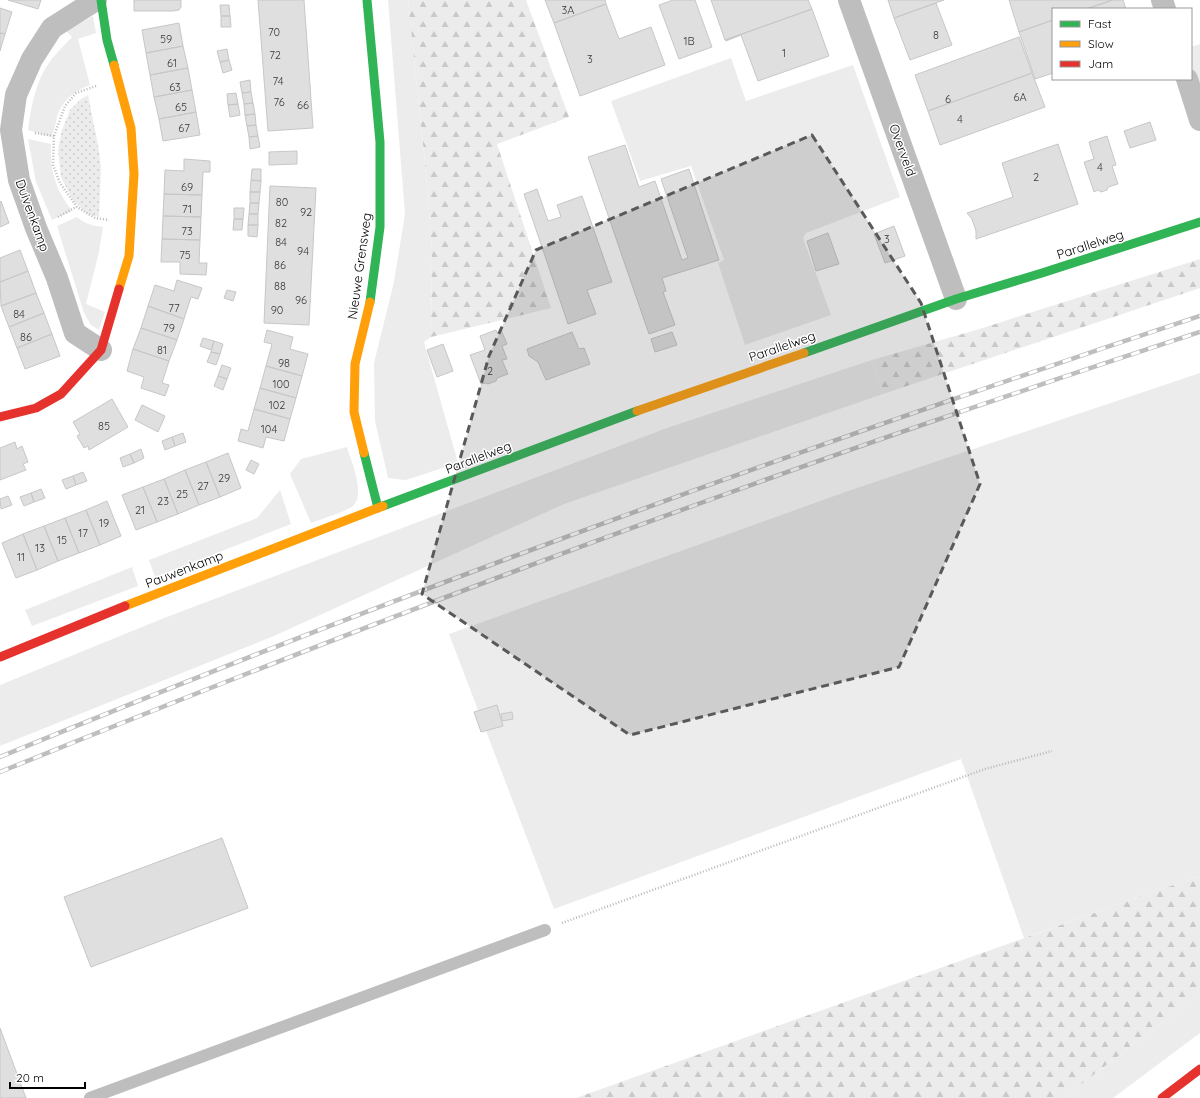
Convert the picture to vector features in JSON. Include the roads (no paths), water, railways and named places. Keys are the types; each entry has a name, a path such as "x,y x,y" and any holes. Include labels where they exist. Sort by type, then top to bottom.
{"main road":[{"path":"0,417 36,408 61,394 101,350 129,256 134,174 131,128 107,40 101,0"},
{"name":"Nieuwe Grensweg","path":"367,0 380,142 380,227 369,308 355,364 354,412 378,508"},
{"name":"Parallelweg","path":"378,508 629,414 956,299 1200,222"},
{"name":"Pauwenkamp","path":"0,657 138,601 378,508"},
{"path":"1162,1098 1200,1069"}],"street":[{"name":"Duivenkamp","path":"96,0 52,28 32,59 16,95 11,130 19,180 36,228 57,278 75,333 101,350"},
{"name":"Overveld","path":"849,0 956,299"},
{"path":"1187,80 1200,120"}],"lane":[{"path":"90,1098 545,930"}],"railway":[{"path":"0,757 297,639 596,526 897,419 1200,316"},
{"path":"0,772 180,700 543,560 903,431 1200,332"}]}
